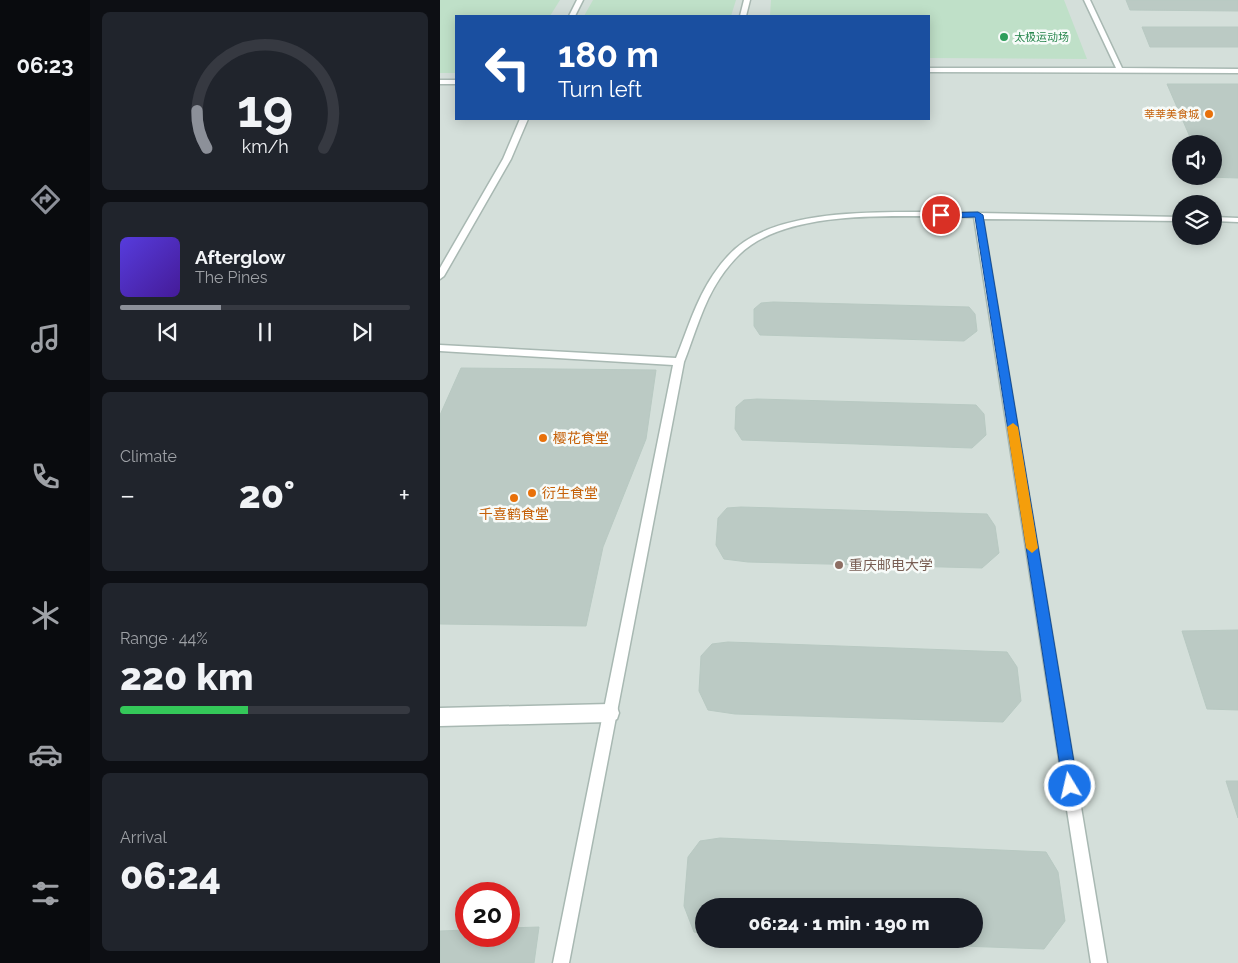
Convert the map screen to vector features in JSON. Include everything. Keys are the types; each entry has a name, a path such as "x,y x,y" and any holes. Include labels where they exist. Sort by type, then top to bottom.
{"street":[{"path":"440,717 610,713"}],"lane":[{"path":"572,15 580,0"},
{"path":"743,15 747,0"},
{"path":"1087,0 1120,70"},
{"path":"930,70 1238,71"},
{"path":"440,82 455,82"},
{"path":"440,276 507,159 524,120"},
{"path":"561,963 679,362 701,308 720,270 749,242 786,226 822,219 978,215 987,217 1172,219"},
{"path":"978,215 1099,963"},
{"path":"1222,219 1238,220"},
{"path":"440,348 679,362"}],"shaded area":[{"name":"重庆邮电大学","path":"440,0 1238,0 1238,963 440,963"}],"green space":[{"path":"440,0 560,0 551,15 455,15 455,73 440,73"},
{"path":"593,0 736,0 731,15 585,15"},
{"name":"太极运动场","path":"771,0 1064,0 1087,59 930,58 930,15 770,15"}],"building":[{"path":"1126,0 1238,0 1238,11 1130,10"},
{"path":"1142,27 1238,27 1238,47 1150,47"},
{"name":"莘莘美食城","path":"1167,84 1238,84 1238,178 1222,177 1222,135 1189,135"},
{"path":"761,303 969,307 975,314 977,331 964,341 760,335 754,326 754,309"},
{"name":"衍生食堂","path":"461,368 656,370 646,439 603,547 586,626 440,624 440,415"},
{"path":"744,400 976,405 984,414 986,435 972,448 742,440 735,429 736,407"},
{"path":"727,508 987,514 995,526 999,553 982,568 748,562 724,559 716,545 718,518"},
{"path":"1238,630 1238,710 1207,709 1182,631"},
{"path":"728,642 1007,652 1017,667 1021,701 1003,722 735,714 708,710 699,691 701,656 712,644"},
{"path":"1226,781 1238,781 1238,818"},
{"path":"720,838 1046,852 1058,872 1065,921 1044,949 983,947 983,898 695,898 694,932 684,906 688,857 700,841"},
{"path":"539,927 534,963 440,963 440,931 455,930 455,947 520,947 520,928"}],"slow traffic":[{"path":"1013,427 1032,548"}],"place":[{"name":"太极运动场","path":"1004,37"},
{"name":"莘莘美食城","path":"1209,114"},
{"name":"樱花食堂","path":"543,438"},
{"name":"衍生食堂","path":"532,493"},
{"name":"千喜鹤食堂","path":"514,498"},
{"name":"重庆邮电大学","path":"839,565"}],"route":[{"path":"941,215 978,215 1070,786"}]}
